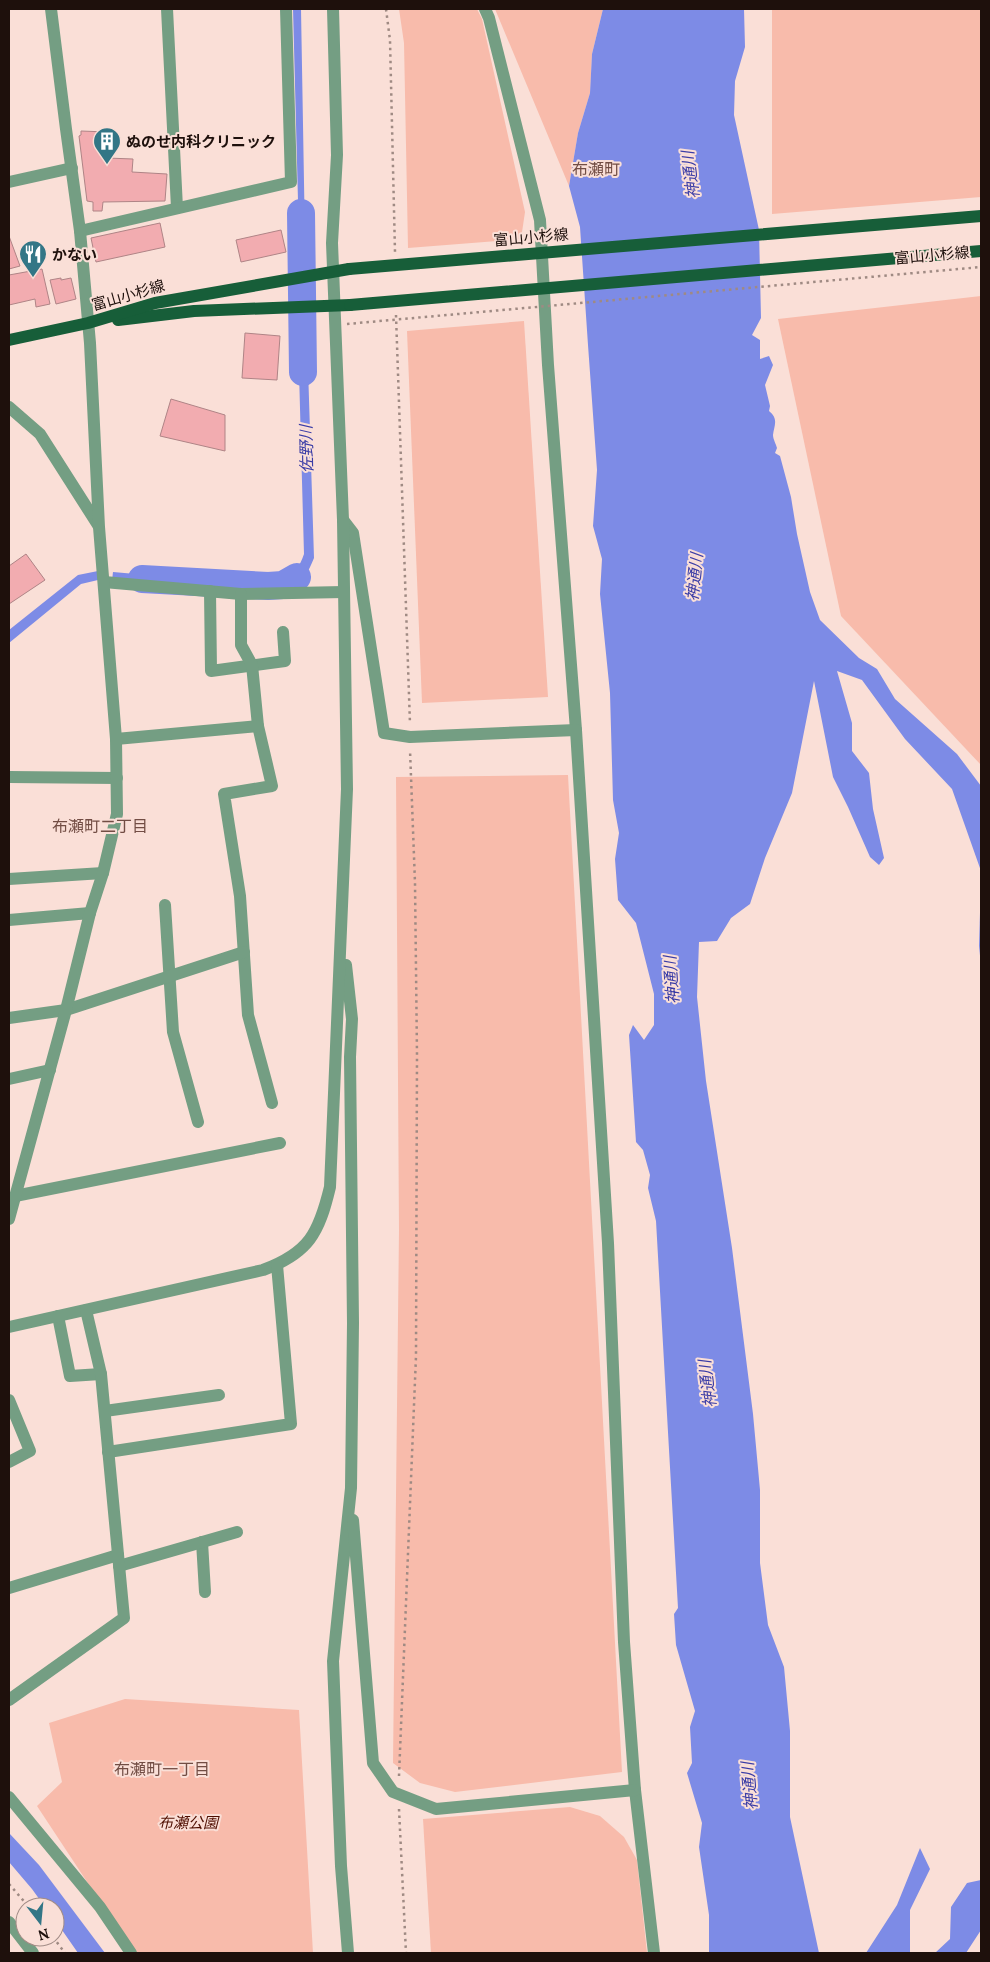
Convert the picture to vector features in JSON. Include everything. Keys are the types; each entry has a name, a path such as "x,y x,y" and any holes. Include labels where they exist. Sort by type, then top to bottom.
{"main road":[{"name":"富山小杉線","path":"88,324 154,302 349,269 981,216"},
{"name":"富山小杉線","path":"9,340 88,324 194,311 350,306 981,250"}],"street":[{"path":"9,1219 66,1010 90,913 103,874 117,814 116,738 99,527 88,324 80,231 51,9"},
{"path":"168,9 177,208"},
{"path":"80,231 291,182 286,9"},
{"path":"9,1327 263,1270 277,1265 292,1257 314,1233 322,1217 330,1187 347,789 343,520 332,243 338,155 334,9"},
{"path":"485,9 489,18 540,220 549,374 576,730 608,1243 624,1632 635,1790 654,1953"},
{"path":"9,182 72,168"},
{"path":"9,407 40,434 99,527"},
{"path":"343,520 353,533 384,732 410,737 576,730"},
{"path":"104,582 241,594 344,592"},
{"path":"210,591 211,671 285,661 283,632"},
{"path":"241,594 241,645 252,665 258,726 272,786 224,794 240,896 248,1016 272,1102"},
{"path":"116,738 258,726"},
{"path":"9,777 117,778"},
{"path":"9,879 103,874"},
{"path":"165,905 174,1032 198,1122"},
{"path":"9,920 90,913"},
{"path":"342,924 352,1019 350,1067 353,1323 351,1488 334,1661 341,1866 348,1953"},
{"path":"9,1018 66,1010 244,952"},
{"path":"9,1079 50,1070"},
{"path":"15,1196 280,1143"},
{"path":"108,1452 290,1424 277,1265"},
{"path":"9,1700 124,1618 101,1374 86,1310"},
{"path":"58,1316 70,1376 101,1374"},
{"path":"105,1411 219,1395"},
{"path":"9,1400 30,1451 9,1462"},
{"path":"351,1488 373,1763 393,1792 436,1809 635,1790"},
{"path":"9,1588 237,1532"},
{"path":"202,1542 205,1592"},
{"path":"9,1797 100,1907 131,1953"},
{"path":"9,1922 33,1953"}],"path":[{"path":"386,9 390,40 395,258"},
{"name":"富山小杉線","path":"347,324 981,267"},
{"path":"396,307 415,883 417,1055 416,1356 398,1795 406,1953"},
{"path":"9,1884 20,1897"}],"green space":[{"path":"399,9 477,9 482,19 525,212 521,239 408,248 404,43"},
{"path":"495,9 603,9 592,54 590,93 578,133 569,186"},
{"path":"772,9 981,9 981,197 772,214"},
{"path":"981,296 981,765 841,616 778,319"},
{"path":"524,321 548,697 422,703 407,331"},
{"path":"568,775 622,1772 455,1792 420,1783 393,1763 399,1230 396,777"},
{"name":"布瀬公園","path":"125,1699 299,1710 313,1953 134,1953 37,1806 62,1782 49,1723"},
{"path":"570,1807 600,1816 624,1837 637,1860 647,1953 431,1953 423,1819"}],"water":[{"path":"293,9 301,9 305,240 308,249 297,253 299,239"},
{"name":"神通川","path":"603,9 744,9 745,47 735,81 734,115 759,230 761,318 752,335 760,340 760,359 769,356 773,365 765,385 770,406 769,411 775,420 773,438 777,448 775,453 780,456 791,497 810,592 820,620 859,658 877,669 895,699 957,754 981,786 981,871 952,789 905,739 862,680 837,671 852,723 852,751 869,773 873,809 884,858 879,865 870,857 833,777 814,681 792,793 765,858 750,904 731,918 717,941 699,942 697,997 706,1081 732,1248 753,1414 760,1490 760,1563 768,1625 784,1667 790,1731 790,1817 819,1953 709,1953 709,1915 699,1847 702,1823 687,1773 692,1763 690,1727 695,1711 676,1645 674,1614 678,1608 656,1221 648,1188 650,1175 643,1150 636,1142 629,1035 633,1025 644,1040 654,1025 654,994 636,923 618,900 615,859 619,833 613,800 610,693 600,594 602,559 593,526 597,470 580,227 569,186 578,133 590,93 592,54"},
{"path":"298,335 307,336 314,558 310,568 295,585 282,589 263,591 261,581 283,579 293,573 304,554"},
{"path":"98,571 98,580 81,584 9,643 9,630 78,575"},
{"path":"113,572 181,578 174,587 112,581"},
{"path":"188,579 244,582 240,592 191,588"},
{"path":"981,879 981,965 979,946"},
{"path":"9,1833 39,1865 63,1897 38,1897 9,1862"},
{"path":"920,1848 930,1869 910,1910 910,1953 866,1953 897,1905"},
{"path":"981,1880 981,1930 966,1953 935,1953 950,1939 951,1907 967,1883"},
{"path":"65,1900 105,1953 78,1953 65,1934"}],"building":[{"name":"ぬのせ内科クリニック","path":"81,131 107,132 107,158 133,159 132,172 167,174 165,201 103,202 102,211 93,211 93,202 87,201 79,136"},
{"path":"160,223 165,247 96,262 91,238"},
{"path":"281,230 286,252 241,262 236,240"},
{"path":"9,236 20,266 9,269"},
{"path":"42,269 50,304 36,307 35,299 9,305 9,275"},
{"path":"61,278 61,280 71,278 76,299 56,304 50,280"},
{"path":"245,333 280,336 277,380 242,378"},
{"path":"171,399 225,415 225,451 160,436"},
{"path":"26,554 45,580 9,604 9,566"}],"waterway":[{"name":"佐野川","path":"301,213 303,372"},
{"name":"佐野川","path":"142,579 268,586 283,585 297,577"}],"place":[{"name":"ぬのせ内科クリニック","path":"107,165"},
{"name":"かない","path":"33,278"}],"district":[{"name":"布瀬町","path":"596,169"},
{"name":"布瀬町二丁目","path":"100,826"},
{"name":"布瀬町一丁目","path":"162,1769"}]}
